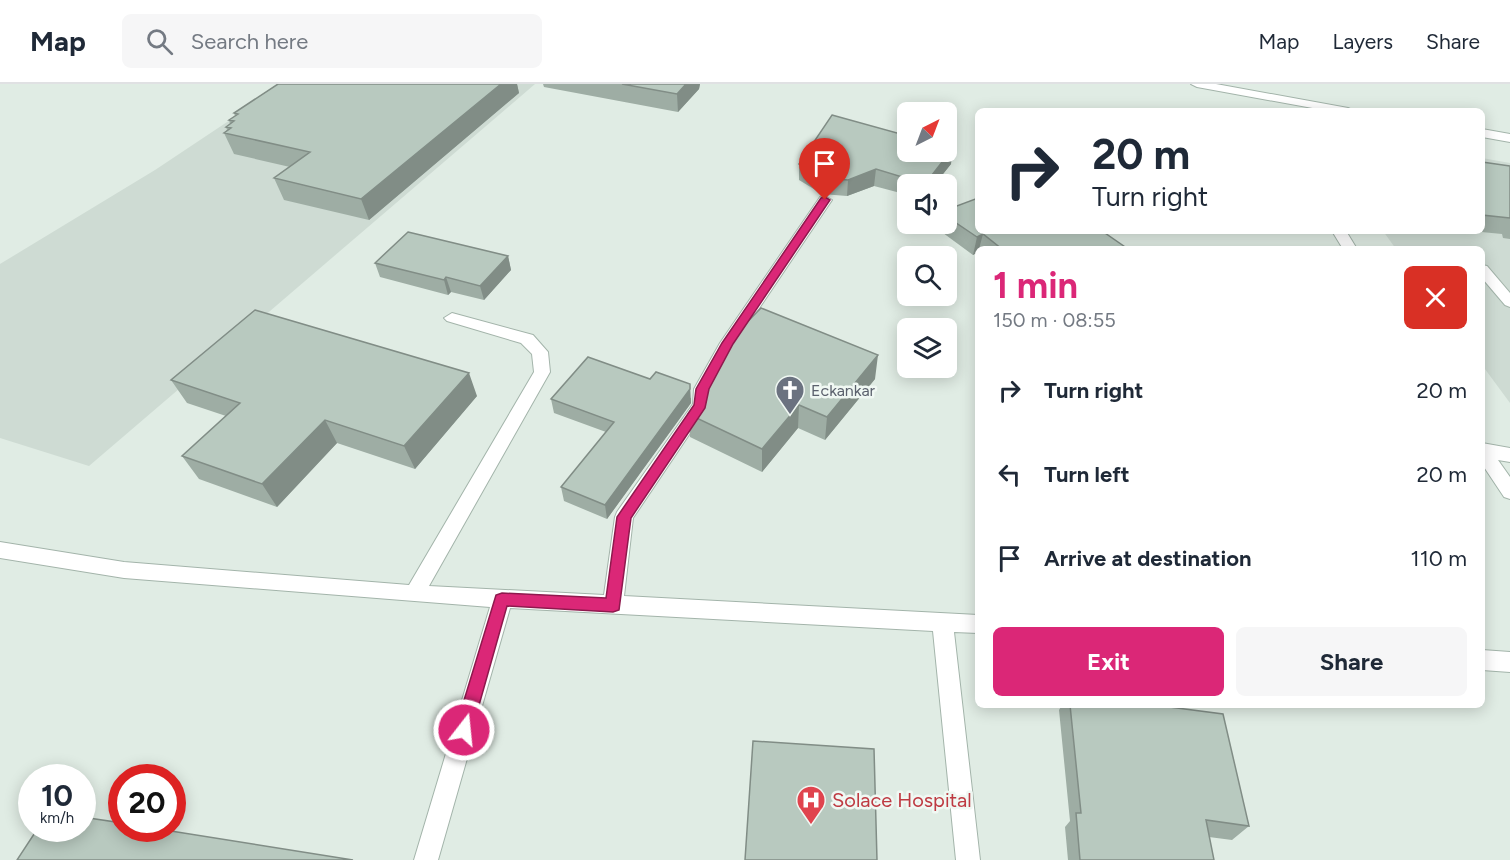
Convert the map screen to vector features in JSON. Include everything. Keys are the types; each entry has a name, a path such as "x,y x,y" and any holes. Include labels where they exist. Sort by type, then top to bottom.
{"street":[{"path":"1197,84 1329,108"},
{"path":"1249,95 1258,108"},
{"path":"1485,134 1510,138"},
{"path":"613,605 624,517 701,405 702,389 728,343 825,200"},
{"path":"1485,273 1510,302"},
{"path":"414,594 542,372 540,352 527,339 452,318"},
{"path":"1485,451 1510,455"},
{"path":"1485,454 1510,492"},
{"path":"0,550 124,570 414,594 975,624"},
{"path":"426,860 502,599"},
{"path":"943,622 968,860"},
{"path":"1485,660 1510,662"}],"shaded area":[{"path":"284,84 535,84 89,466 0,438 0,264 155,170"},
{"path":"1485,159 1510,163 1510,403 1485,369 1485,246 1394,246 1385,234 1485,234"}],"building":[{"path":"278,84 501,84 361,199 274,178 310,152 224,133 231,128 226,127 234,121 229,120 238,114 234,113"},
{"path":"622,84 686,84 677,94"},
{"path":"832,115 897,133 897,162 942,162 933,174 897,175 876,169 848,180 823,178 799,164"},
{"path":"1485,162 1510,166 1510,218 1485,215"},
{"path":"975,199 975,234 983,234 977,237 957,223 957,206"},
{"path":"408,232 508,256 480,286 446,277 444,280 375,263"},
{"path":"983,234 1106,234 1124,246 998,246"},
{"name":"Eckankar","path":"761,308 878,355 827,417 799,405 762,449 688,414 710,383 711,366 721,349"},
{"path":"255,310 469,373 404,446 325,420 262,484 182,456 240,403 171,380"},
{"path":"588,357 650,379 656,372 690,384 690,389 605,505 561,487 614,422 551,399"},
{"path":"1070,708 1177,708 1223,714 1249,826 1206,820 1214,860 1080,860 1076,813 1081,813"},
{"path":"753,741 874,749 877,860 745,860"},
{"path":"96,819 108,821 108,842 186,842 186,833 353,860 17,860 29,842 96,842"}],"place":[{"name":"Eckankar","path":"790,416"},
{"name":"Solace Hospital","path":"811,826"}],"route":[{"path":"464,730 502,599 613,605 624,517 701,405 702,389 728,343 825,200"}]}
